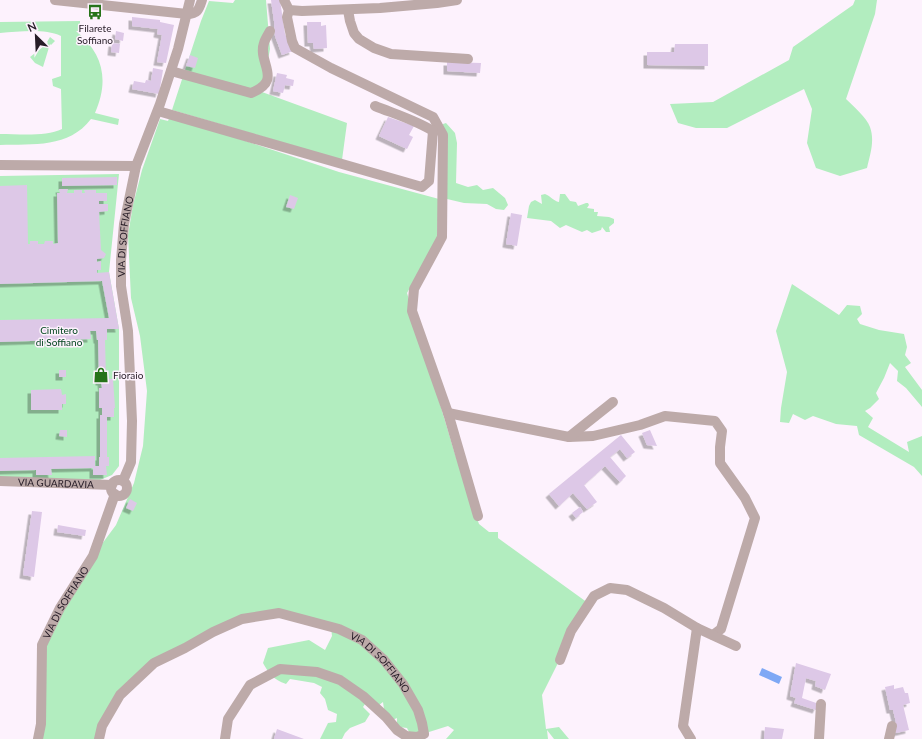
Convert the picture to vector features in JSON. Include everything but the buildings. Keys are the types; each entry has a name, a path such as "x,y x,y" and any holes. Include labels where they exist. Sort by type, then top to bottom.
{"street":[{"path":"55,0 187,14 196,13 199,10 202,0"},
{"name":"VIA DI SOFFIANO","path":"38,739 41,724 42,645 60,608 93,556 113,490 119,496 125,492 126,486 123,481 131,462 132,421 128,331 121,286 121,260 124,224 136,166 158,111 171,71 190,0"},
{"path":"284,0 289,10 287,17 295,48 331,68 433,117 443,135 442,237 414,289 412,311 448,413 478,516"},
{"path":"289,10 348,10 430,4 457,0"},
{"path":"348,10 354,34 359,39 374,48 391,54 468,59"},
{"path":"171,71 251,93 258,90 267,82 269,75 264,56 263,43 270,31"},
{"path":"158,111 422,187 429,181 433,130 420,123 402,118 376,106"},
{"path":"0,165 136,166"},
{"path":"569,437 613,402"},
{"path":"448,413 569,437 600,434 640,425 665,416 714,421 722,431 720,463 745,498 755,518 722,629 713,635"},
{"name":"VIA GUARDAVIA","path":"0,481 113,490"},
{"path":"560,660 571,631 594,596 610,588 627,590 664,608 697,628 736,646"},
{"name":"VIA DI SOFFIANO","path":"99,739 102,726 120,695 154,663 213,632 242,619 279,613 338,629 362,640 384,660 403,684 418,710 424,734 417,737 406,736 397,730 386,717 363,696 340,680 316,672 280,669 250,685 228,719 225,739"},
{"path":"690,739 683,726 697,628"},
{"path":"819,739 821,704"},
{"path":"889,739 892,726"}],"green space":[{"path":"235,0 266,0 270,49 262,92 347,123 342,160 172,110 209,1 233,3"},
{"path":"855,0 877,0 875,14 846,99 863,116 870,127 872,143 867,168 840,176 816,168 807,143 812,109 804,89 727,128 696,128 678,123 670,104 713,102 789,60 793,47 853,5"},
{"path":"80,21 80,31 76,31 93,49 98,59 103,79 102,90 95,113 119,119 118,125 91,119 72,135 61,140 37,144 0,145 0,134 40,134 55,132 62,129 61,89 53,86 52,79 61,76 61,36 39,31 0,33 0,22"},
{"path":"50,37 55,41 51,45 50,44 43,67 35,63 30,57 48,43 47,42"},
{"path":"170,116 339,172 439,199 437,239 407,293 454,451 479,524 489,532 498,532 498,538 588,603 542,695 546,729 559,727 569,739 554,739 547,730 548,739 446,739 454,730 448,726 429,732 426,738 409,732 407,728 399,727 397,718 386,723 383,702 374,709 365,704 363,707 370,714 365,722 350,728 342,739 320,739 328,723 336,722 337,714 328,710 325,699 320,693 322,687 314,683 290,679 286,684 272,676 263,663 268,648 309,640 325,650 332,636 331,627 279,613 242,619 154,663 120,695 99,739 38,739 42,645 93,556 116,525 134,483 143,446 147,391 140,336 131,298 128,235 133,205 142,170 160,119 168,121"},
{"path":"446,123 455,133 457,143 456,183 468,187 477,185 483,190 493,188 505,198 508,205 504,210 496,209 487,204 464,203 447,199 442,126"},
{"name":"Cimitero di Soffiano","path":"119,174 109,272 119,329 119,466 112,475 100,480 0,478 0,176"},
{"path":"545,194 559,202 560,194 565,194 570,201 576,202 578,206 588,203 589,205 587,208 594,209 594,212 598,212 597,216 614,219 614,223 609,227 610,232 606,232 602,227 601,230 592,233 587,230 582,232 566,225 560,228 551,221 527,218 531,202 535,200 542,204 541,195"},
{"path":"792,284 839,315 847,305 860,306 862,314 857,319 860,324 879,330 904,334 907,347 905,355 911,363 905,367 922,390 922,407 906,388 897,381 898,371 890,363 876,393 879,399 865,411 873,418 868,427 909,452 907,442 922,436 922,476 914,467 859,435 857,426 836,424 813,416 805,420 793,414 789,423 780,422 787,372 776,331"}],"water":[{"path":"762,668 782,677 779,684 759,675"}],"place":[{"name":"Filarete Soffiano","path":"95,12"},
{"name":"Fioraio","path":"101,375"}]}
